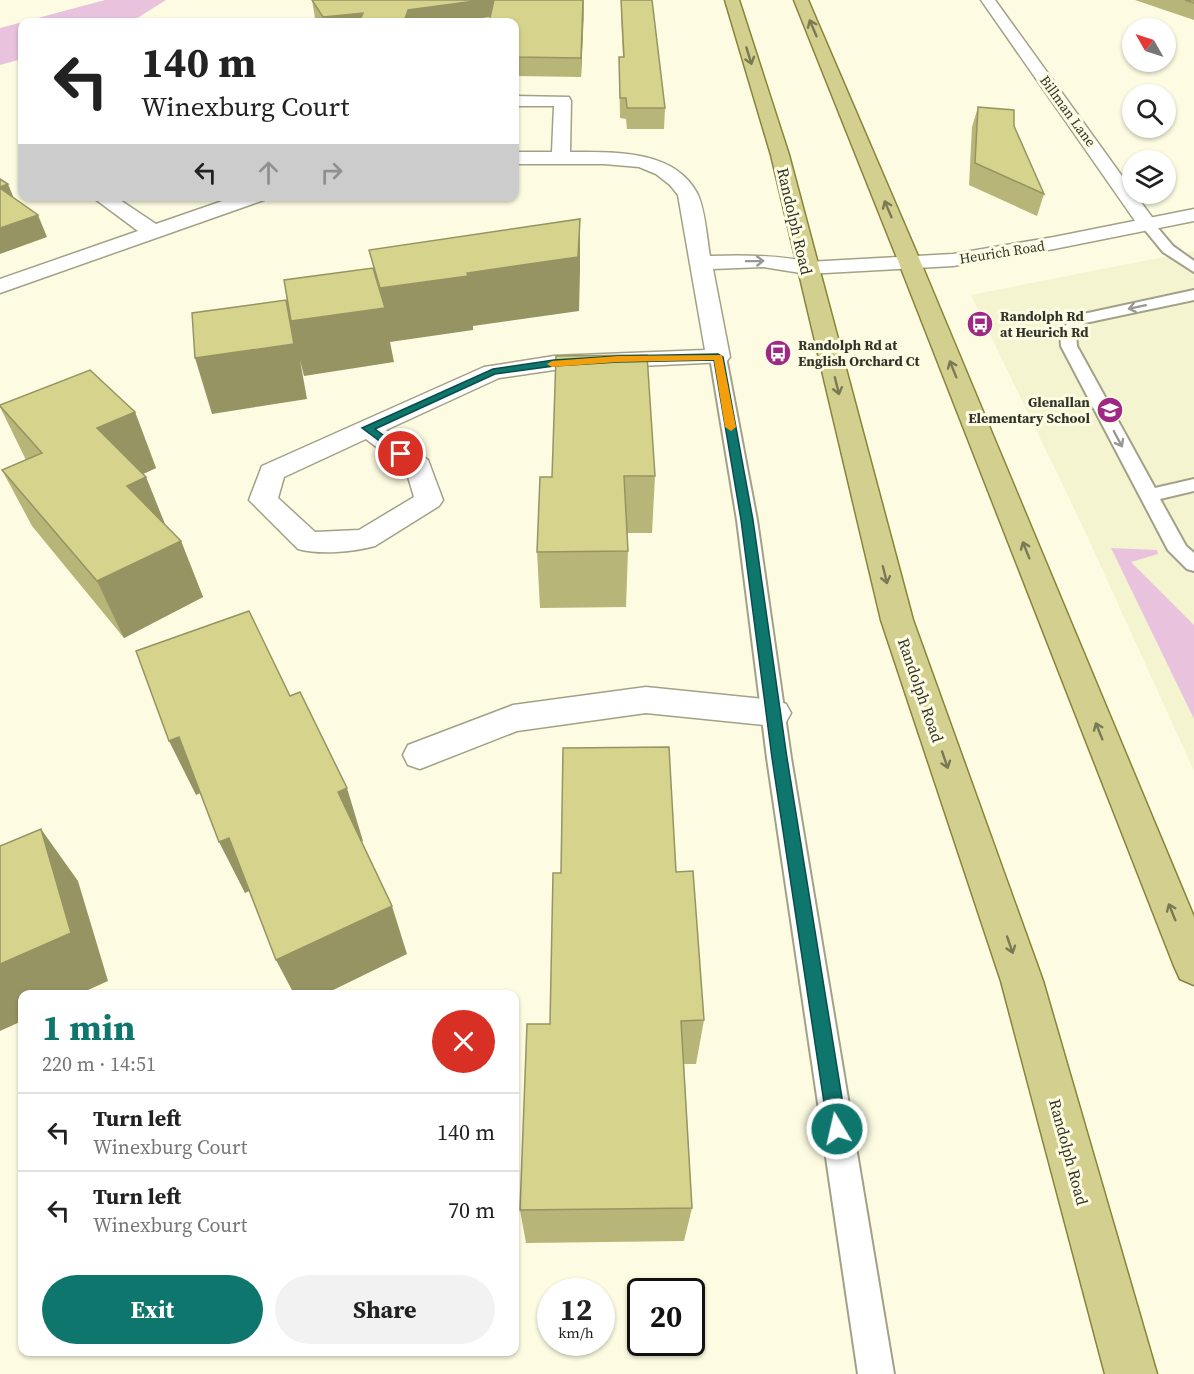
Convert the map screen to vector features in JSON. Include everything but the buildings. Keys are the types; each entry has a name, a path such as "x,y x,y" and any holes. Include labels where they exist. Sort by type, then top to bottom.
{"main road":[{"name":"Randolph Road","path":"732,0 780,155 897,620 1022,981 1131,1374"},
{"path":"801,0 910,263 1194,966"}],"street":[{"name":"Billman Lane","path":"988,0 1147,224"},
{"path":"519,101 563,101 561,159"},
{"path":"367,428 418,466 429,500 364,539 308,542 263,500 272,472 367,428 493,372 554,363 718,357 688,194 678,181 654,165 620,160 519,158"},
{"path":"108,201 154,232"},
{"path":"0,286 243,201"},
{"path":"187,202 206,214"},
{"name":"Heurich Road","path":"704,271 767,277 807,268 952,260 1054,243 1194,215"},
{"path":"420,755 513,718 646,700 774,713"}],"lane":[{"path":"1147,224 1168,249 1194,268"},
{"path":"1194,295 1080,319 1068,332 1069,346 1148,496 1178,550 1194,564"},
{"path":"718,357 747,520 774,713 876,1374"},
{"path":"1148,496 1194,485"}],"shaded area":[{"path":"105,0 166,0 137,18 38,18"},
{"path":"18,23 18,60 0,65 0,28"},
{"name":"Glenallan Elementary School","path":"1194,251 1194,771 1082,525 971,295"},
{"path":"1111,548 1157,550 1158,554 1131,562 1194,625 1194,719"}],"slow traffic":[{"path":"552,364 618,359 718,357 731,427"}],"place":[{"name":"Randolph Rd at Heurich Rd","path":"980,324"},
{"name":"Randolph Rd at English Orchard Ct","path":"778,353"},
{"name":"Glenallan Elementary School","path":"1110,410"}],"route":[{"path":"401,454 367,428 493,372 554,363 718,357 747,520 779,758 837,1129"}]}
